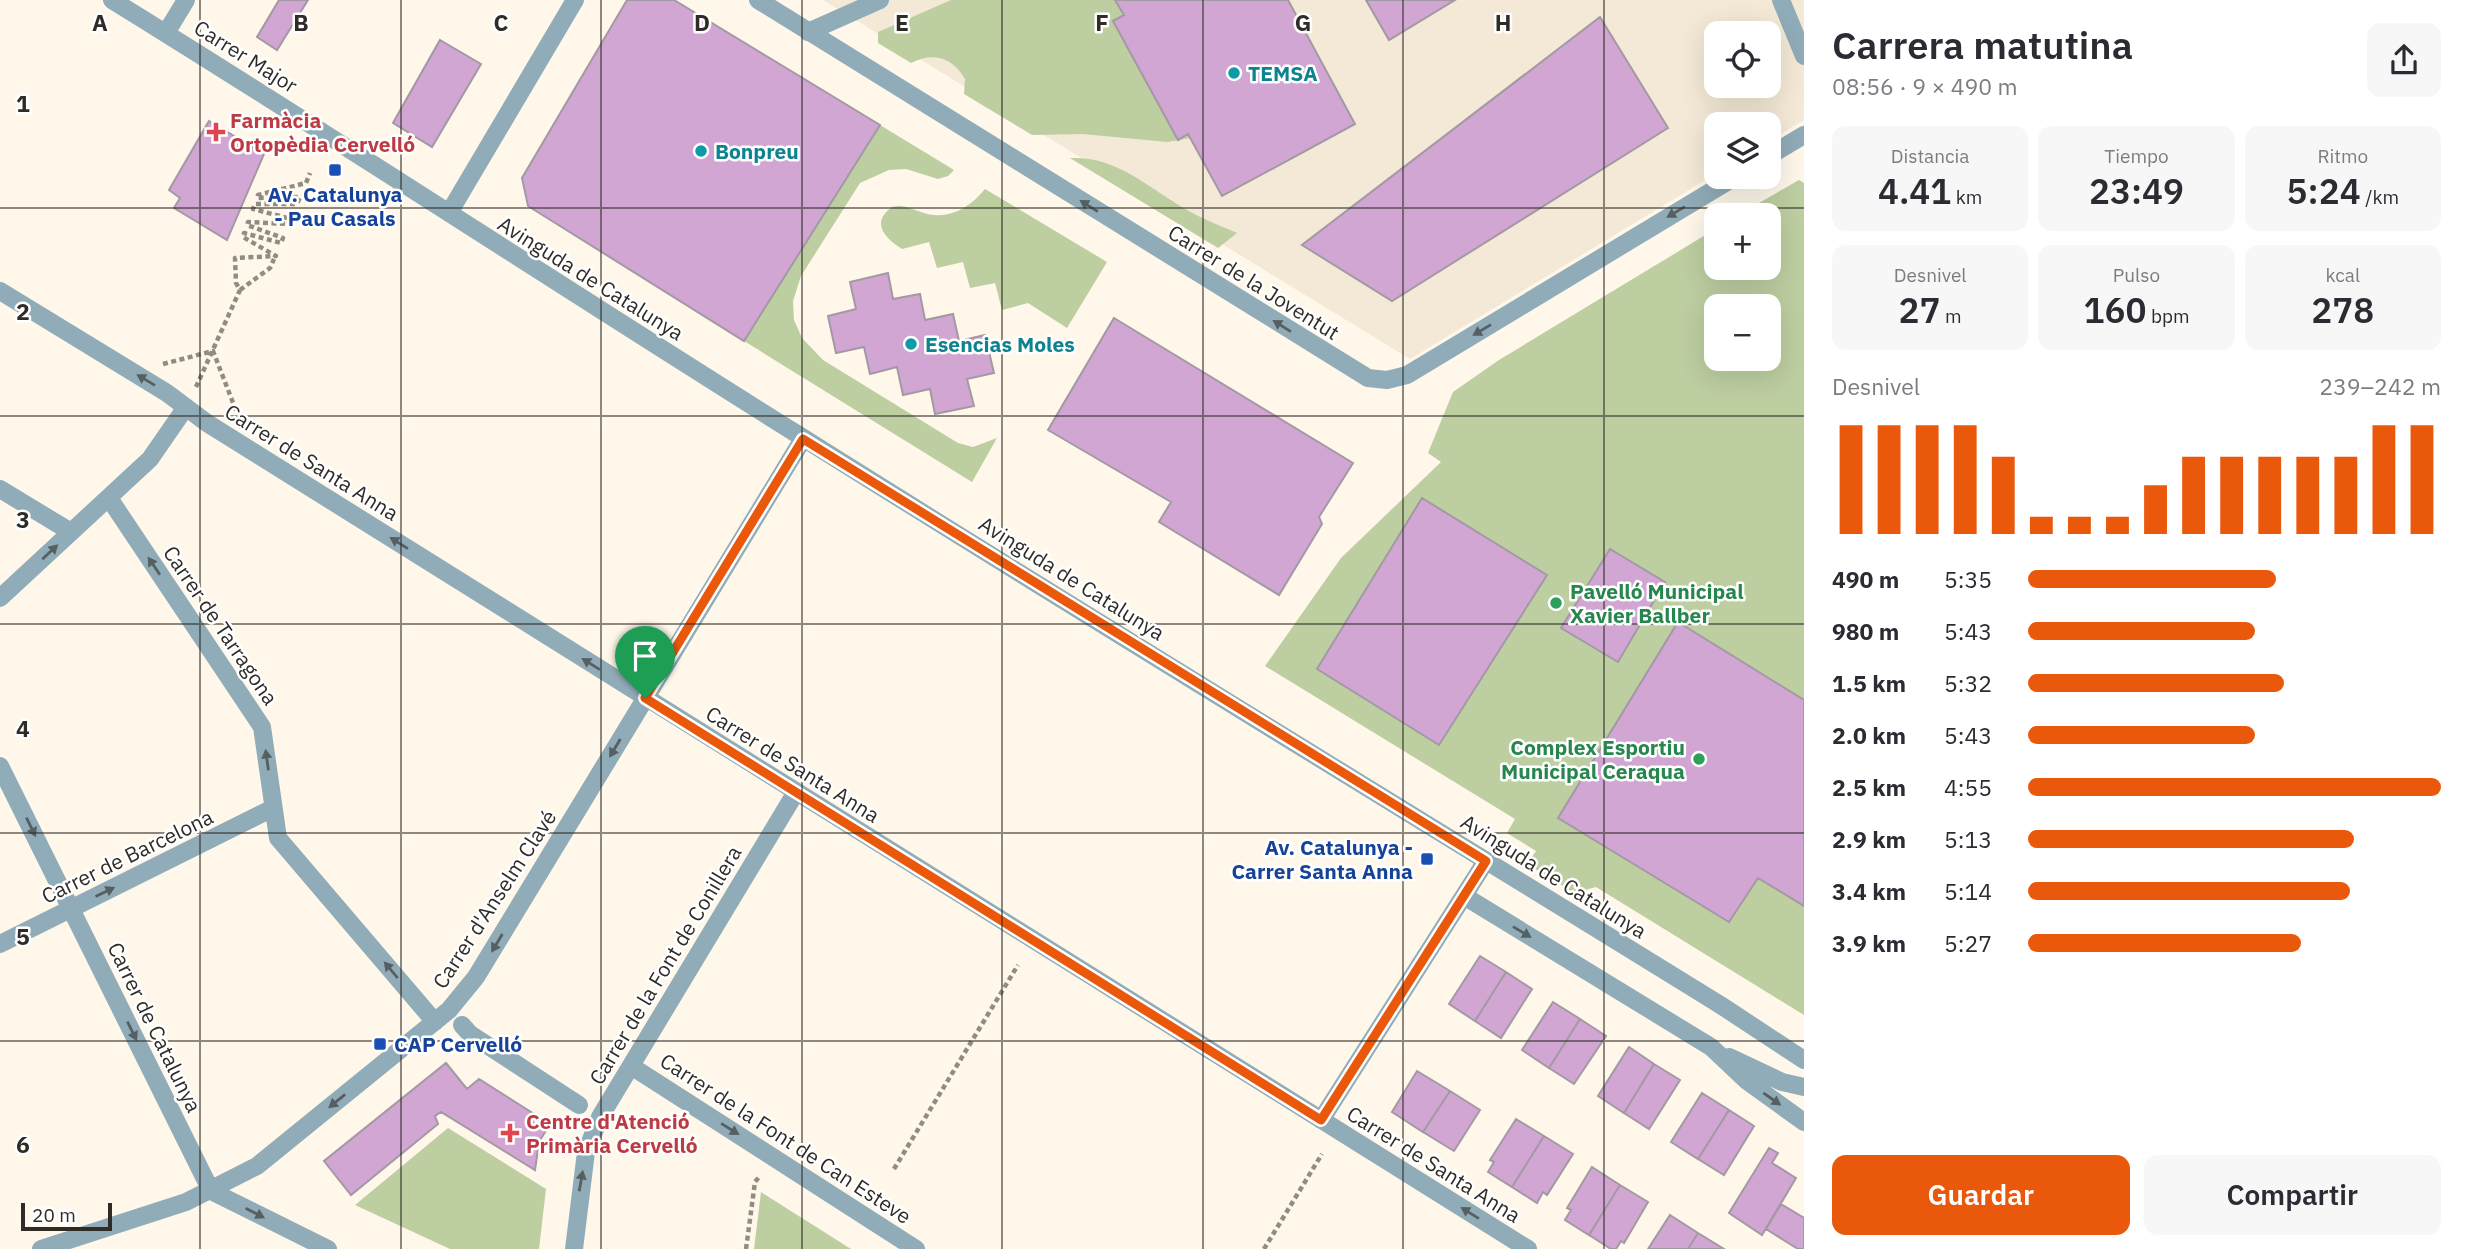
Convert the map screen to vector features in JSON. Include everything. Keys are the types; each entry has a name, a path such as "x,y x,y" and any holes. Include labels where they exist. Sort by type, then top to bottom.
{"street":[{"name":"Carrer Major","path":"112,0 320,128"},
{"path":"166,33 186,0"},
{"path":"449,213 575,0"},
{"name":"Carrer de la Joventut","path":"758,0 1368,378 1387,380 1407,375 1715,189"},
{"path":"808,32 880,0"},
{"path":"1781,0 1804,56"},
{"name":"Avinguda de Catalunya","path":"320,128 803,439 1804,1060"},
{"path":"1781,149 1804,135"},
{"name":"Carrer de Santa Anna","path":"0,291 190,400 645,698 1528,1249"},
{"path":"0,598 150,459 190,400"},
{"name":"Carrer d'Anselm Clavé","path":"41,1249 211,1191 257,1166 449,1010 476,977 803,439"},
{"path":"0,489 71,532"},
{"name":"Carrer de Tarragona","path":"108,498 262,727 278,838 435,1022"},
{"name":"Carrer de Catalunya","path":"0,766 211,1191"},
{"name":"Carrer de la Font de Conillera","path":"574,1249 586,1152 600,1117 796,793"},
{"name":"Carrer de Barcelona","path":"0,944 273,808"},
{"path":"1321,1120 1486,861"},
{"path":"1464,896 1711,1047 1782,1082 1804,1087"},
{"path":"462,1025 470,1034 579,1105"},
{"path":"1711,1047 1747,1082 1804,1122"},
{"name":"Carrer de la Font de Can Esteve","path":"631,1066 916,1249"},
{"path":"211,1191 328,1249"}],"path":[{"path":"190,400 240,290 270,268 281,243 282,238 247,225 255,204 297,204 310,173"},
{"path":"300,197 257,198 258,195 306,183"},
{"path":"248,222 288,224 290,219 253,209"},
{"path":"275,257 243,237 244,233 281,243"},
{"path":"240,290 236,283 235,258 275,257"},
{"path":"152,367 213,351"},
{"path":"213,351 240,423"},
{"path":"894,1169 1018,965"},
{"path":"1264,1249 1322,1153"},
{"path":"746,1249 755,1182 773,1156"}],"shaded area":[{"path":"823,0 1804,0 1804,120 1781,134 1781,112 1704,112 1704,181 1410,359"}],"green space":[{"path":"951,0 1115,0 1124,15 1113,21 1177,139 1188,134 1190,138 1167,142 1083,134 1032,135 964,94 965,79 948,61 934,57 911,63 878,43 878,32"},
{"path":"880,125 954,170 948,176 938,179 906,169 889,170 860,183 801,276 793,301 794,320 802,338 823,360 958,443 973,447 997,438 972,482 744,341"},
{"path":"1070,158 1099,161 1125,171 1189,211 1237,233 1218,248"},
{"name":"Pavelló Municipal Xavier Ballber","path":"1799,180 1804,183 1804,1015 1596,887 1574,893 1527,864 1536,851 1507,833 1515,819 1265,666 1341,558 1441,462 1428,453 1453,392 1499,360 1704,236 1704,280 1781,280 1781,203 1759,203"},
{"path":"985,189 1107,262 1067,328 1028,303 1002,310 995,283 970,288 963,262 937,268 929,242 902,249 882,230 882,219 892,207 902,206 928,214 947,214 971,203"},
{"path":"448,1128 546,1189 539,1249 450,1249 355,1205"},
{"path":"761,1192 851,1249 754,1249"}],"building":[{"path":"279,0 308,0 277,50 257,37"},
{"name":"Bonpreu","path":"627,0 674,0 880,125 744,341 528,206 522,178"},
{"name":"TEMSA","path":"1115,0 1288,0 1355,124 1222,196 1188,134 1178,140 1113,21 1124,15"},
{"path":"1366,0 1455,0 1389,40"},
{"path":"1600,17 1668,128 1392,301 1302,245"},
{"path":"440,40 481,64 432,147 393,123"},
{"path":"209,121 264,154 227,240 174,208 180,198 169,190"},
{"name":"Esencias Moles","path":"888,273 893,299 920,294 925,320 953,314 959,341 985,335 994,373 967,379 974,406 935,414 930,389 903,395 897,367 870,374 864,347 836,353 828,316 856,309 850,282"},
{"path":"1114,318 1353,463 1319,517 1322,524 1279,595 1159,522 1171,502 1048,430"},
{"path":"1422,498 1547,575 1439,745 1317,669"},
{"path":"1610,549 1665,582 1618,662 1561,628"},
{"name":"Complex Esportiu Municipal Ceraqua","path":"1678,622 1804,700 1804,906 1758,878 1729,922 1558,818"},
{"path":"1480,956 1506,972 1475,1021 1449,1004"},
{"path":"1506,972 1532,989 1501,1038 1475,1021"},
{"path":"1553,1002 1580,1019 1549,1068 1522,1050"},
{"path":"1580,1019 1606,1036 1574,1084 1549,1068"},
{"path":"1629,1047 1654,1064 1624,1113 1598,1096"},
{"name":"Centre d'Atenció Primària Cervelló","path":"446,1063 467,1089 479,1079 550,1124 539,1142 535,1170 441,1112 435,1116 438,1124 351,1195 324,1161"},
{"path":"1654,1064 1680,1080 1649,1129 1624,1113"},
{"path":"1417,1071 1450,1091 1423,1132 1392,1112"},
{"path":"1450,1091 1480,1110 1454,1151 1423,1132"},
{"path":"1702,1093 1729,1110 1698,1159 1671,1142"},
{"path":"1729,1110 1754,1126 1724,1175 1698,1159"},
{"path":"1516,1119 1544,1136 1512,1187 1488,1172 1494,1162 1490,1160"},
{"path":"1544,1136 1573,1154 1547,1195 1543,1192 1537,1203 1512,1187"},
{"path":"1769,1148 1778,1153 1772,1163 1796,1178 1762,1235 1729,1213"},
{"path":"1592,1167 1620,1185 1589,1235 1565,1220 1571,1210 1567,1208"},
{"path":"1620,1185 1648,1202 1624,1243 1621,1241 1616,1249 1611,1249 1589,1235"},
{"path":"1781,1204 1804,1218 1804,1249 1798,1249 1766,1229"},
{"path":"1670,1215 1698,1233 1688,1249 1648,1249"},
{"path":"1698,1233 1724,1249 1688,1249"}],"place":[{"name":"TEMSA","path":"1234,73"},
{"name":"Farmàcia Ortopèdia Cervelló","path":"216,132"},
{"name":"Bonpreu","path":"701,151"},
{"name":"Av. Catalunya - Pau Casals","path":"335,170"},
{"name":"Esencias Moles","path":"911,344"},
{"name":"Pavelló Municipal Xavier Ballber","path":"1556,603"},
{"name":"Complex Esportiu Municipal Ceraqua","path":"1699,759"},
{"name":"Av. Catalunya - Carrer Santa Anna","path":"1427,859"},
{"name":"CAP Cervelló","path":"380,1044"},
{"name":"Centre d'Atenció Primària Cervelló","path":"510,1133"}],"route":[{"path":"803,439 1486,861 1321,1120 645,698 803,439"}]}
